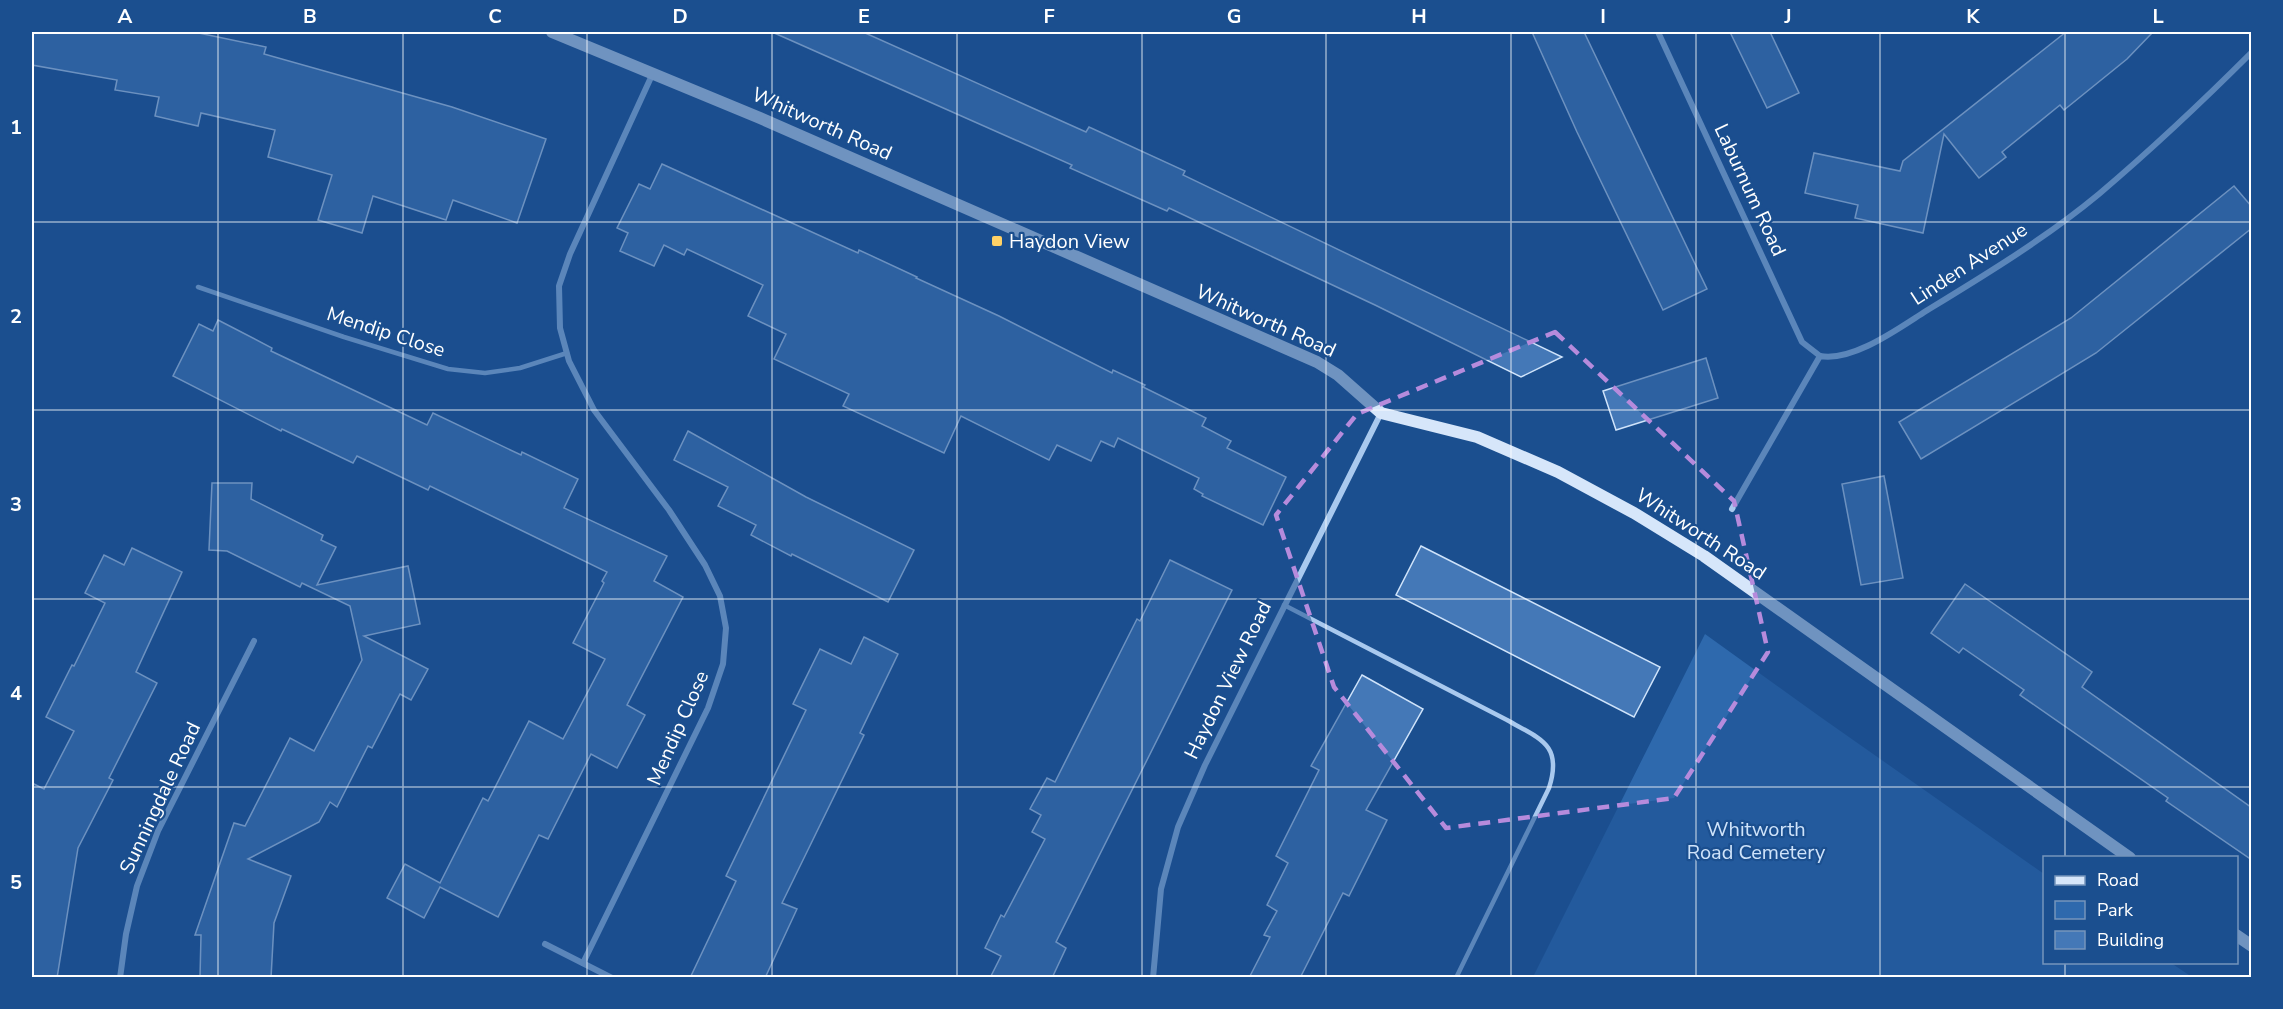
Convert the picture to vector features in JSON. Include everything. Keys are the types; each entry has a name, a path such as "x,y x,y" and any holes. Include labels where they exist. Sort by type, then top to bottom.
{"main road":[{"name":"Whitworth Road","path":"552,32 653,73 1317,362 1338,375 1381,413 1476,437 1558,472 1634,513 1704,556 2127,856"},
{"path":"2238,936 2252,946"}],"street":[{"name":"Laburnum Road","path":"1658,32 1802,342 1820,356"},
{"name":"Linden Avenue","path":"1820,356 1838,357 1866,346 1964,288 2043,236 2098,195 2156,144 2252,51"},
{"name":"Mendip Close","path":"583,963 708,708 723,664 726,628 720,596 705,565 669,510 594,410 569,361 560,328 559,286 570,254 653,73"},
{"path":"1732,509 1820,356"},
{"name":"Haydon View Road","path":"1153,978 1161,888 1178,827 1205,765 1381,413"},
{"name":"Sunningdale Road","path":"120,978 126,934 137,886 158,831 254,641"},
{"path":"545,944 612,978"}],"lane":[{"name":"Mendip Close","path":"198,287 344,337 448,369 485,373 520,368 567,353"},
{"path":"1284,605 1507,720 1534,735 1550,750 1555,767 1549,788 1456,978"}],"highlighted area":[{"path":"1555,332 1734,501 1768,652 1674,798 1446,828 1334,687 1276,515 1357,414"}],"green space":[{"name":"Whitworth Road Cemetery","path":"1705,634 2043,873 2043,964 2172,964 2192,977 1533,977"}],"building":[{"path":"32,32 194,32 266,47 264,54 452,107 546,139 517,223 453,200 446,220 373,196 362,233 318,220 332,175 268,157 275,130 201,113 198,126 155,116 159,97 115,90 117,80 32,65"},
{"path":"772,32 863,32 1086,132 1089,127 1185,171 1183,175 1562,357 1521,377 1169,208 1167,211 1070,168 1072,165"},
{"path":"1532,32 1584,32 1707,289 1663,310 1577,132"},
{"path":"1730,32 1770,32 1799,93 1767,108"},
{"path":"2066,32 2153,32 2127,59 2064,110 2060,105 2002,152 2006,157 1979,178 1944,134 1923,233 1855,218 1858,205 1805,193 1814,153 1900,171 1903,161"},
{"path":"662,164 858,253 859,250 917,277 1112,373 1113,370 1145,385 1143,387 1206,418 1202,426 1231,441 1227,448 1286,477 1263,525 1202,496 1203,494 1194,489 1199,478 1118,438 1114,447 1101,441 1091,461 1057,445 1049,460 961,416 944,453 843,406 849,394 774,359 786,334 748,316 763,285 687,249 684,255 664,245 654,266 620,251 628,233 617,228 639,184 650,189"},
{"path":"2234,186 2252,207 2252,228 2096,353 1921,459 1899,422 2071,318"},
{"path":"218,320 272,348 271,351 427,425 433,413 578,479 564,508 667,556 654,581 683,597 627,705 645,715 617,768 591,754 548,839 539,835 498,917 440,887 424,918 387,898 405,864 440,883 483,798 488,801 529,721 563,739 605,659 573,643 604,583 602,581 607,572 430,486 428,490 357,456 353,463 282,429 281,431 173,376 199,324 213,331"},
{"path":"1706,358 1718,398 1616,430 1603,391"},
{"path":"688,431 806,497 914,550 888,602 751,535 756,525 718,506 728,487 674,460"},
{"path":"1884,476 1903,578 1861,585 1842,484"},
{"path":"212,483 252,483 251,499 323,535 321,540 336,547 317,585 408,566 420,624 364,636 428,669 411,700 400,694 372,748 368,746 337,807 330,802 319,822 248,859 291,876 274,923 271,978 200,978 201,935 195,935 234,823 245,826 290,738 314,751 362,660 350,606 302,583 300,587 227,551 209,550"},
{"path":"1421,546 1660,667 1634,717 1396,595"},
{"path":"132,548 182,572 136,672 157,683 109,778 113,780 78,848 57,978 32,978 32,783 44,789 74,731 46,717 105,603 85,593 104,555 124,565"},
{"path":"1170,560 1232,590 1056,942 1066,948 1052,978 990,978 1001,956 985,948 1001,915 1004,917 1045,839 1032,832 1041,815 1030,809 1047,778 1055,782 1137,619 1140,621"},
{"path":"1965,584 2092,672 2082,687 2252,808 2252,860 2166,801 2168,798 2020,695 2024,690 1963,648 1959,653 1931,633"},
{"path":"864,637 898,654 860,733 864,735 782,903 797,909 765,978 690,978 736,881 726,876 806,710 793,704 820,649 851,664"},
{"path":"1362,675 1423,709 1366,810 1387,820 1349,896 1343,893 1300,978 1249,978 1270,937 1264,935 1277,911 1267,905 1288,863 1276,856 1319,770 1311,766"}],"place":[{"name":"Haydon View","path":"997,241"}]}
